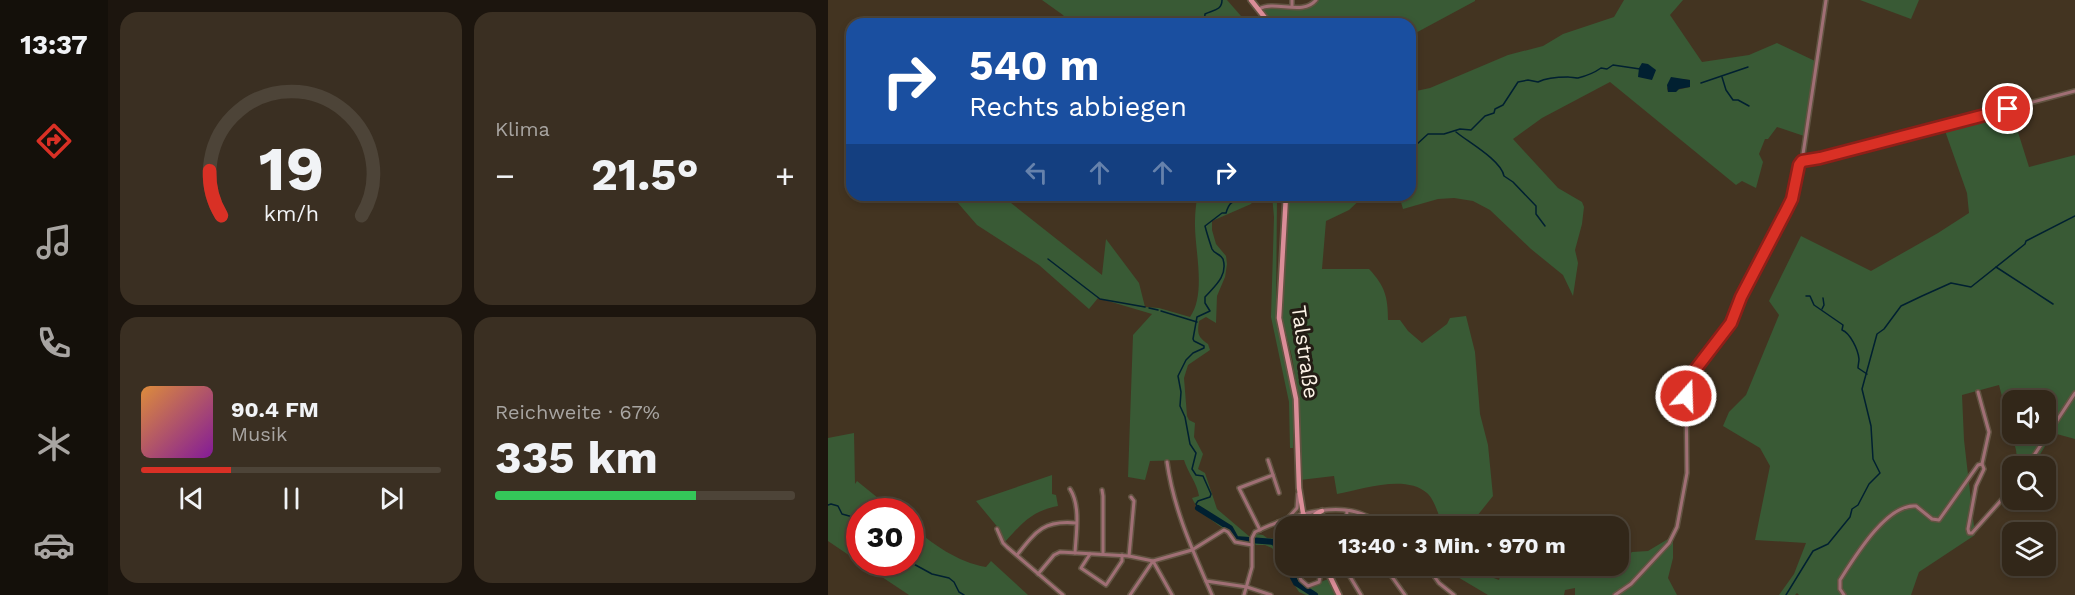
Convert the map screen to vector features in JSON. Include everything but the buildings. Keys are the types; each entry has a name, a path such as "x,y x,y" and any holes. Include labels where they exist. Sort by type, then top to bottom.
{"main road":[{"path":"1251,0 1266,18"},
{"name":"Talstraße","path":"1286,201 1279,318 1296,399 1299,488 1305,516"},
{"path":"1313,516 1322,511"},
{"path":"1330,576 1339,595"}],"street":[{"path":"1292,0 1292,6"},
{"path":"1259,9 1267,5 1308,6 1316,0"},
{"path":"1615,595 1631,584 1669,543 1677,527 1687,472 1686,388 1695,370 1731,323 1741,297 1792,199 1799,165 1802,161 1826,0"},
{"path":"1802,161 2075,91"},
{"path":"1978,392 1989,432 1982,464 1984,469 1976,486 1969,533 1975,531 2002,500"},
{"path":"2034,456 2075,393"},
{"path":"1268,460 1279,493"},
{"path":"1167,462 1171,490 1192,550 1212,595"},
{"path":"1844,595 1840,589 1840,580 1877,527 1909,506 1922,509 1934,520 1940,519 1978,465 1982,464"},
{"path":"1260,530 1239,488 1273,475"},
{"path":"1290,516 1297,508 1299,488"},
{"path":"1071,489 1076,506 1075,553"},
{"path":"1102,490 1103,554"},
{"path":"1129,556 1134,501 1131,497"},
{"path":"1296,516 1322,511 1347,511 1367,516"},
{"path":"1347,511 1347,516"},
{"path":"1017,555 1033,535 1044,526 1062,522 1076,524"},
{"path":"1244,595 1252,567 1252,542 1255,532 1275,523"},
{"path":"997,530 1003,543 1063,595"},
{"path":"1038,574 1057,553 1122,555 1153,561 1192,550 1224,530 1228,531 1235,542 1252,542"},
{"path":"1090,554 1081,568 1106,585 1122,561 1122,555"},
{"path":"1130,595 1153,561"},
{"path":"1153,561 1172,595"},
{"path":"1317,571 1320,577 1318,582 1308,586 1301,580 1299,575 1301,573 1317,571"},
{"path":"1350,576 1361,595"},
{"path":"1391,576 1405,595"},
{"path":"1434,576 1454,595"},
{"path":"1206,581 1247,587 1271,595"}],"green space":[{"path":"1042,0 1227,0 1243,18 1065,18"},
{"path":"1319,0 1475,0 1416,33 1416,18 1263,18 1263,10 1267,7 1302,9"},
{"path":"1624,0 1683,0 1670,15 1702,62 1749,55 1777,43 1815,61 1804,136 1777,127 1768,139 1765,139 1759,154 1763,162 1756,188 1742,181 1736,185 1610,82 1542,118 1513,139 1558,188 1582,202 1584,207 1575,250 1578,263 1573,296 1563,275 1531,249 1490,210 1473,201 1454,198 1438,199 1403,209 1401,201 1416,201 1416,91 1430,88 1508,55 1543,46 1563,34 1614,17","holes":["1683,79 1690,80 1690,87 1668,92 1667,88"]},
{"path":"1860,0 1919,0 1911,19"},
{"path":"2011,110 2029,167 2075,155 2075,439 2056,434 2056,390 2002,390 2002,396 1999,385 1962,395 1964,440 1975,535 1919,572 1911,595 1799,595 1797,593 1779,595 1794,574 1806,543 1755,540 1770,466 1760,448 1723,426 1729,412 1746,395 1779,315 1769,301 1801,236 1871,271 1969,213 1967,193 1944,128"},
{"path":"956,201 1009,201 1102,275 1106,239 1139,283 1145,307 1159,308 1190,317 1198,296 1199,283 1195,232 1197,201 1253,201 1251,204 1212,221 1216,244 1226,256 1225,277 1217,296 1216,323 1206,317 1199,321 1199,335 1208,344 1210,350 1188,365 1184,378 1187,416 1195,423 1194,437 1203,454 1198,469 1205,473 1217,509 1250,537 1250,542 1238,541 1206,516 1196,505 1192,498 1199,496 1198,491 1184,460 1150,461 1145,480 1128,477 1133,335 1152,314 1098,298 1089,309 1039,265 977,225"},
{"path":"1273,201 1277,201 1276,318 1293,399 1293,448 1290,448 1289,402 1271,317"},
{"path":"1288,201 1359,201 1349,210 1326,221 1322,269 1369,269 1385,292 1388,320 1400,320 1408,331 1422,343 1447,324 1450,318 1466,316 1475,352 1480,414 1488,445 1493,496 1477,516 1439,516 1430,496 1418,487 1408,484 1371,486 1337,494 1334,476 1300,480 1299,403 1292,357 1282,318"},
{"path":"854,433 855,484 857,481 878,498 846,498 846,553 828,541 828,438"},
{"path":"2014,444 2046,444 2039,456 2017,456"},
{"path":"1052,475 1052,494 1056,495 1058,506 1041,511 1028,519 1005,542 1000,530 976,501"},
{"path":"1256,534 1275,539 1275,553 1272,548 1254,543"},
{"path":"924,536 955,557 975,565 986,567 991,561 1028,595 909,595 880,576 924,576"},
{"path":"1673,536 1673,558 1668,578 1677,595 1575,595 1575,588 1565,590 1564,595 1488,595 1456,576 1488,576 1499,580 1500,576 1629,576 1629,554 1648,551"},
{"path":"1289,576 1298,576 1299,580 1308,587 1328,579 1335,595 1306,595 1299,592"}],"water":[{"path":"1642,63 1656,70 1652,80 1638,77"},
{"path":"1671,77 1690,80 1690,87 1668,92 1667,85"}],"waterway":[{"path":"1205,18 1205,14 1222,4 1222,0"},
{"path":"1416,145 1428,134 1444,134 1460,129 1471,130 1485,116 1494,113 1495,109 1503,105 1518,82 1528,80 1538,82 1561,77 1578,78 1613,65 1640,69"},
{"path":"1701,83 1748,67"},
{"path":"1722,77 1726,90 1733,100 1749,106"},
{"path":"1456,132 1497,164 1504,176 1536,206 1536,214 1545,226"},
{"path":"1198,508 1196,504 1198,501 1210,497 1211,494 1203,476 1196,475 1192,469 1196,453 1190,444 1185,417 1180,406 1181,392 1178,376 1186,360 1193,353 1204,348 1193,339 1197,317 1210,311 1205,303 1205,297 1220,280 1224,271 1223,259 1212,249 1205,226 1222,213 1226,213 1231,203 1244,201"},
{"path":"1786,595 1813,551 1828,544 1850,517 1852,509 1858,505 1869,484 1880,473 1873,459 1871,426 1862,389 1877,334 1884,329 1901,306 1951,283 1971,287 2026,241 2075,216"},
{"path":"1048,259 1100,299 1145,307"},
{"path":"1996,267 2053,304"},
{"path":"1806,296 1810,296 1814,305 1843,325 1842,330 1851,338 1857,351 1858,368 1867,374"},
{"path":"1822,309 1823,298"},
{"path":"1149,308 1158,310"},
{"path":"1161,311 1197,322"},
{"path":"828,505 838,506 842,514 846,515"},
{"path":"1198,508 1230,528 1236,539 1275,544"},
{"path":"924,570 949,578 964,595"},
{"path":"1292,576 1296,583 1315,595"}],"route":[{"path":"1686,396 1686,388 1695,370 1731,323 1741,297 1792,199 1799,165 1802,161 2008,109"}]}
